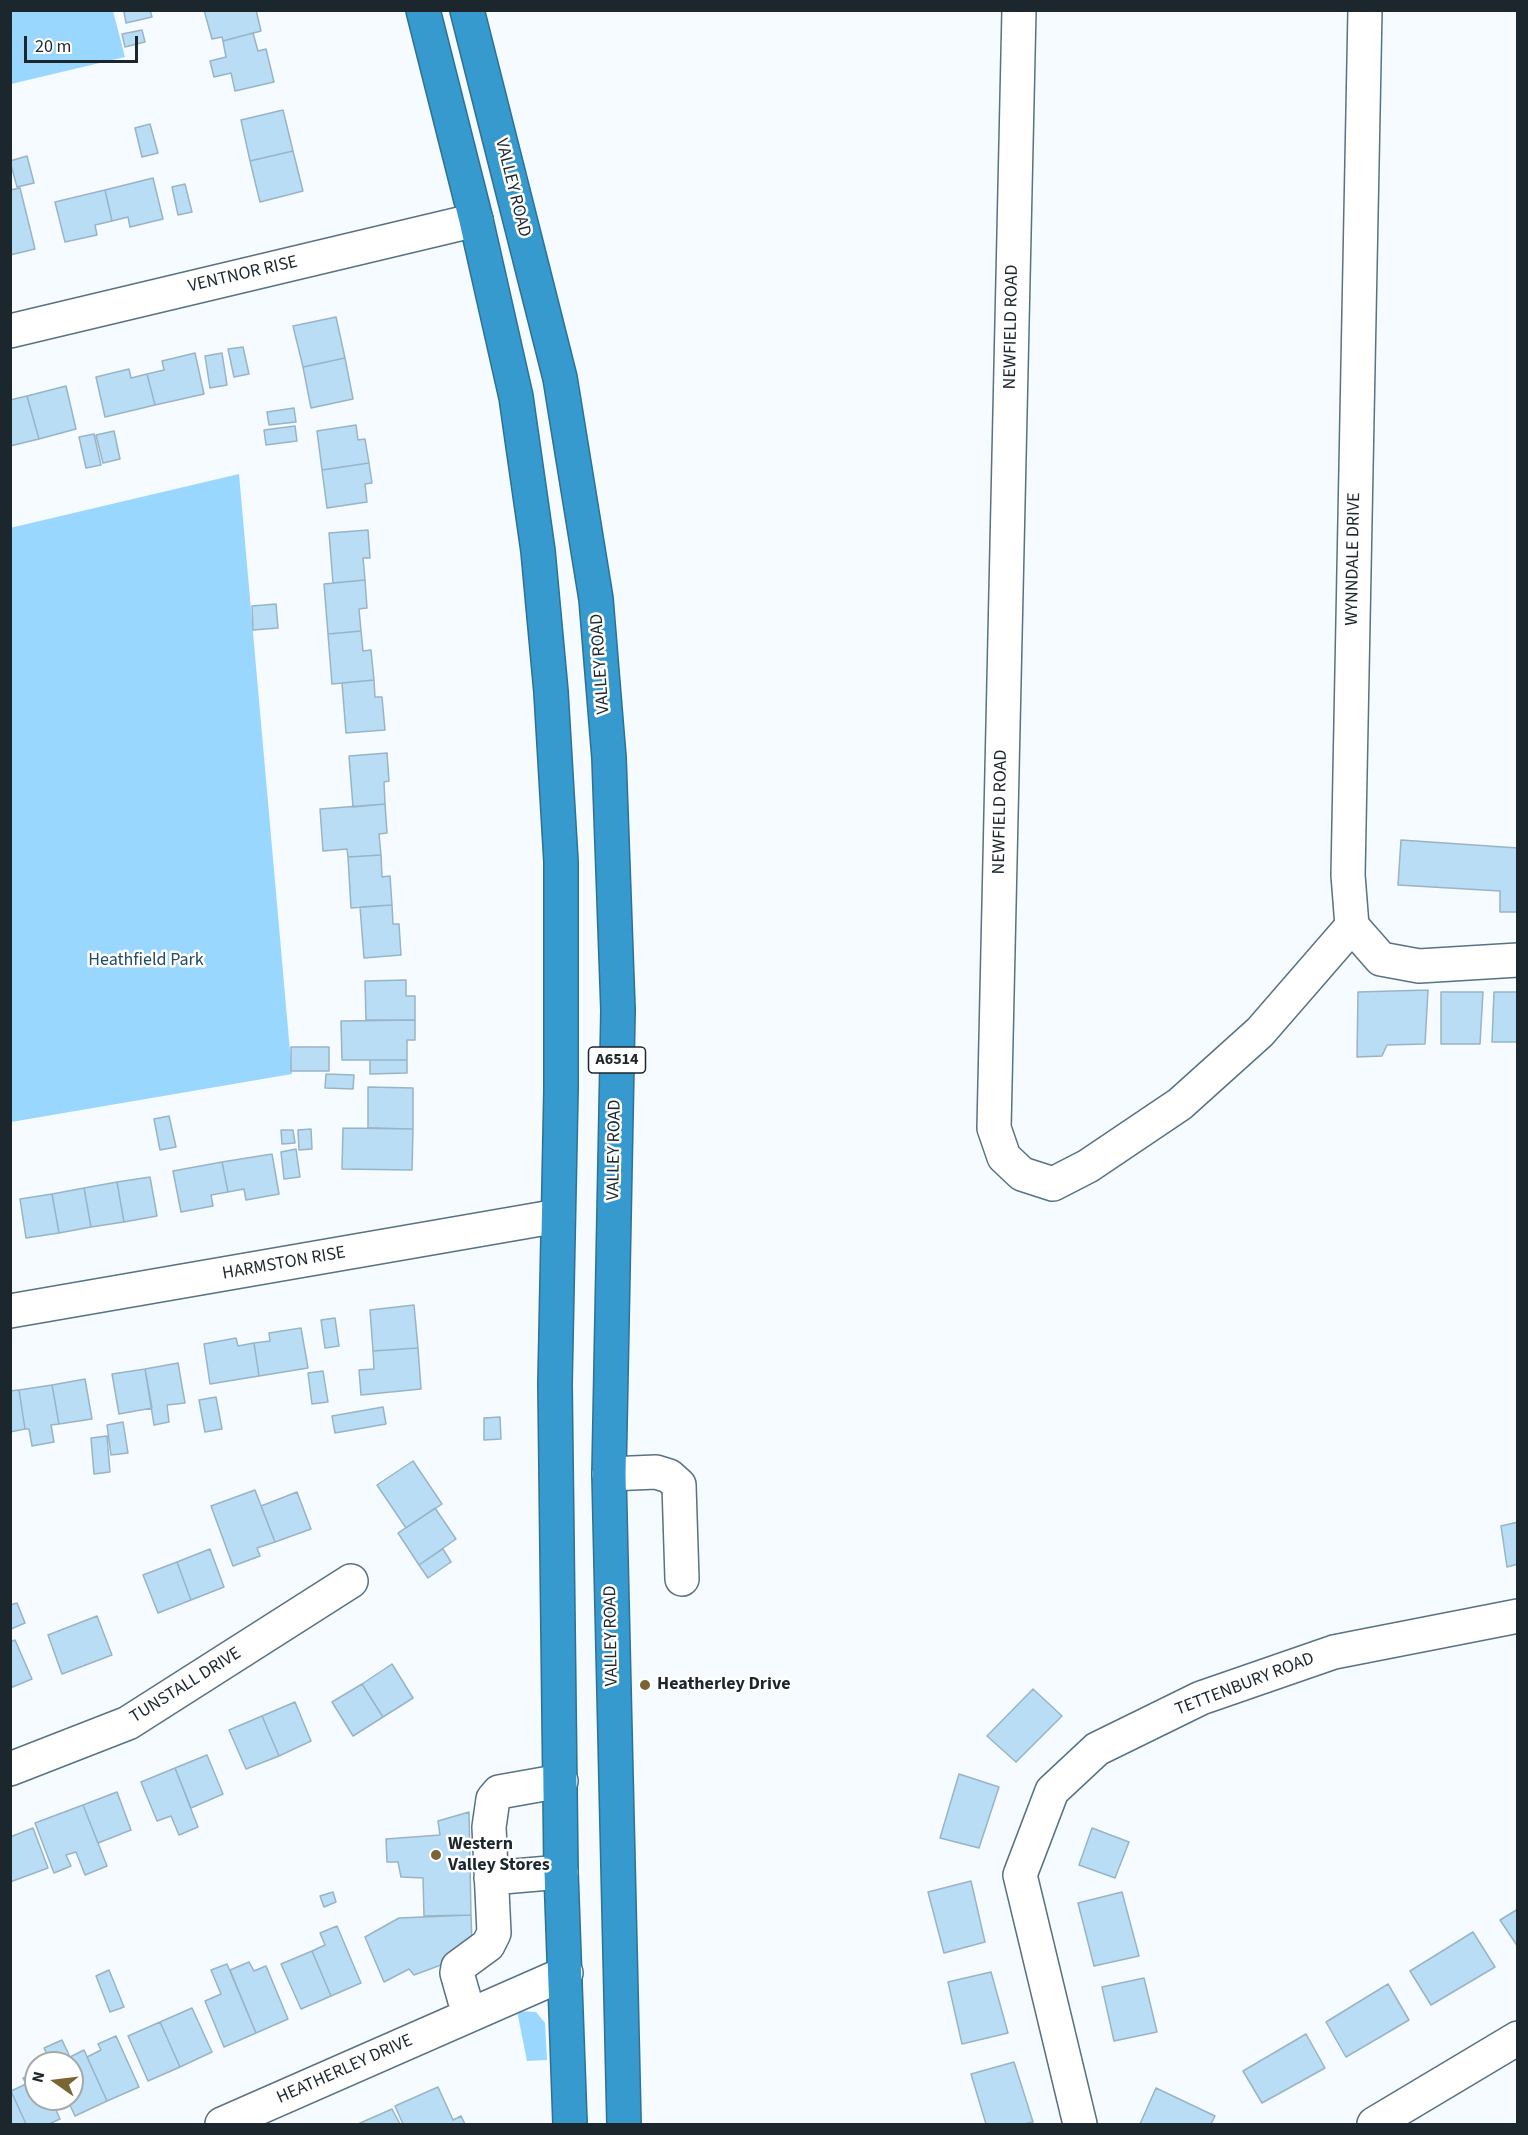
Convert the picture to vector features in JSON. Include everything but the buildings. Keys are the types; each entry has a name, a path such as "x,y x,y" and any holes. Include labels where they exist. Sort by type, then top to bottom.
{"highway":[{"path":"423,10 476,220 516,397 538,551 551,692 561,862 555,1384 561,1872 570,2124"},
{"name":"VALLEY ROAD","path":"467,10 560,378 596,599 609,758 618,1010 609,1474 624,2124"}],"street":[{"name":"NEWFIELD ROAD","path":"1019,10 994,1128 1004,1157 1022,1174 1053,1184 1088,1166 1180,1104 1260,1032 1352,926"},
{"name":"WYNNDALE DRIVE","path":"1352,926 1348,875 1365,10"},
{"name":"VENTNOR RISE","path":"10,331 476,220"},
{"path":"1352,926 1381,959 1419,966 1518,960"},
{"name":"HARMSTON RISE","path":"10,1311 558,1216"},
{"path":"609,1474 656,1472 669,1476 679,1485 682,1580"},
{"name":"TUNSTALL DRIVE","path":"10,1769 128,1723 351,1581"},
{"name":"TETTENBURY ROAD","path":"1080,2124 1020,1875 1052,1791 1096,1749 1201,1698 1334,1652 1518,1616"},
{"path":"469,2015 458,1967 481,1953 494,1933 489,1811 493,1799 499,1792 561,1781"},
{"path":"491,1878 561,1872"},
{"name":"HEATHERLEY DRIVE","path":"222,2124 566,1972"},
{"path":"1374,2124 1518,2038"}],"green space":[{"path":"10,11 113,11 125,57 11,84"},
{"name":"Heathfield Park","path":"239,474 292,1074 11,1122 10,528"},
{"path":"517,2011 536,2012 545,2023 547,2060 527,2061"}],"place":[{"name":"Heatherley Drive","path":"645,1685"},
{"name":"Western Valley Stores","path":"436,1855"}]}
